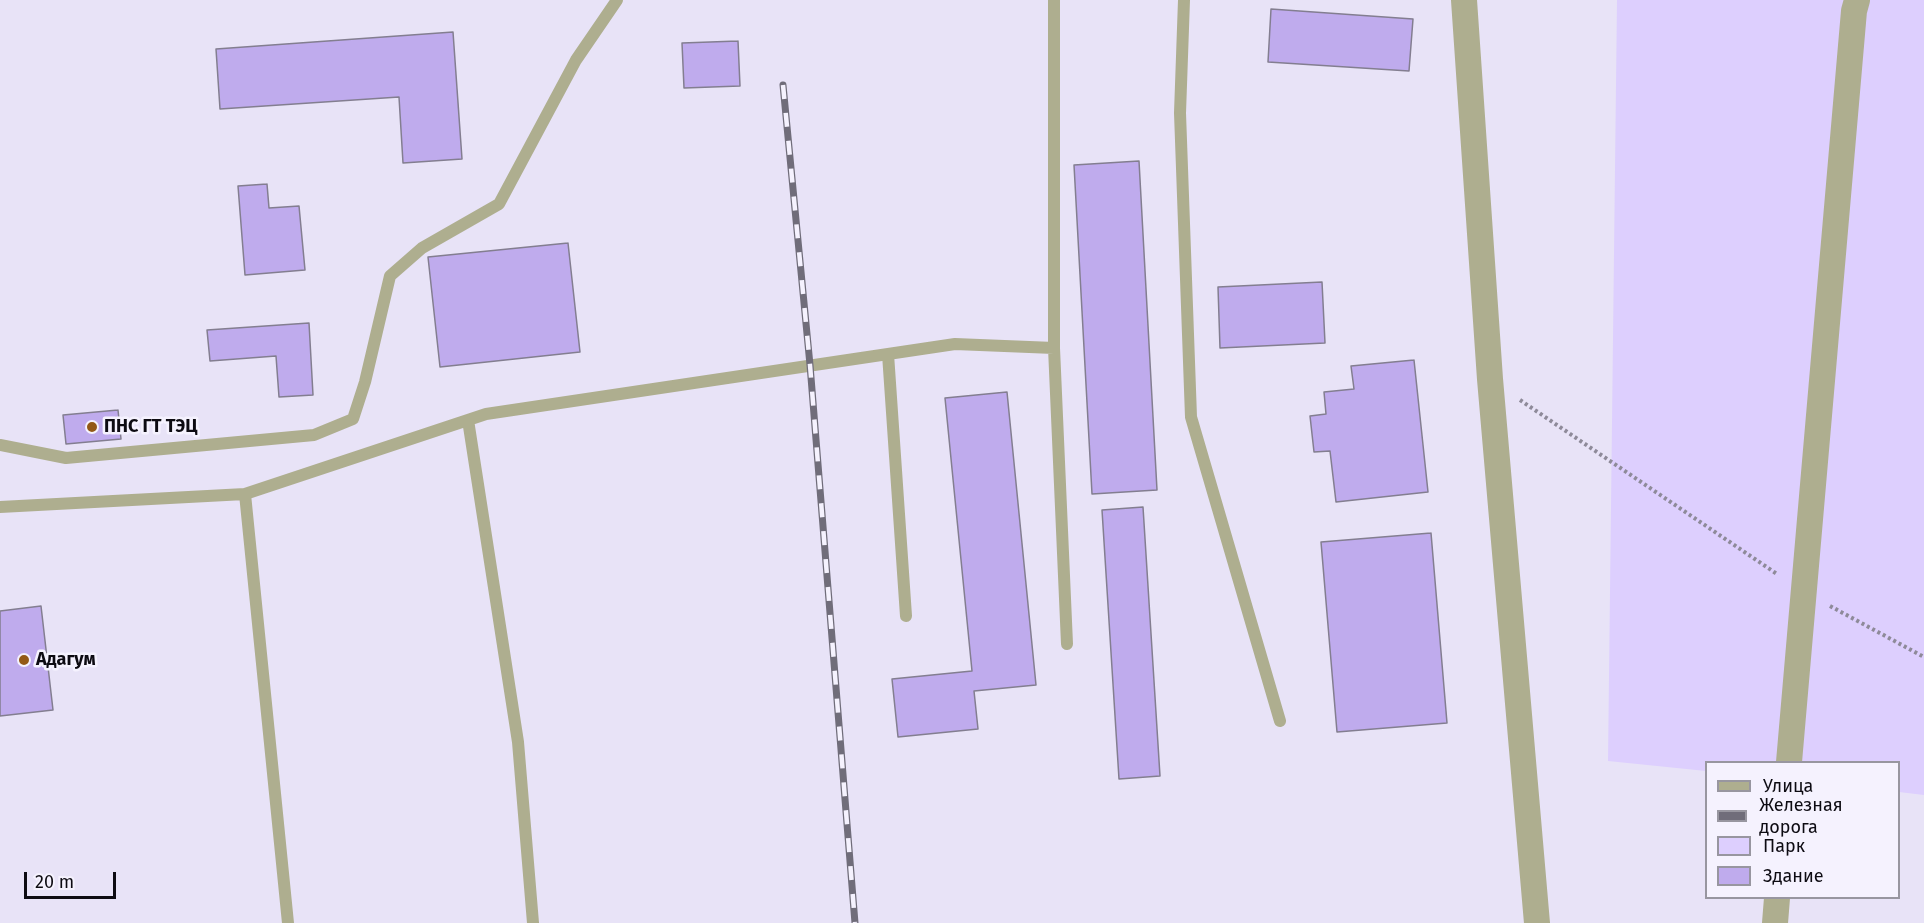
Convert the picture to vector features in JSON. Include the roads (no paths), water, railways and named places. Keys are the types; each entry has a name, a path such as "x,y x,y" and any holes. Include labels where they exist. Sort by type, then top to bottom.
{"street":[{"path":"1464,0 1490,379 1537,923"},
{"path":"1789,761 1854,11 1857,0"},
{"path":"1775,923 1777,899"}],"lane":[{"path":"0,445 66,458 314,435 353,419 365,382 390,276 422,248 500,204 576,60 617,0"},
{"path":"1054,0 1054,348 1067,644"},
{"path":"1184,0 1180,113 1191,417 1280,721"},
{"path":"0,507 245,494 486,414 955,344 1054,348"},
{"path":"888,354 906,616"},
{"path":"468,420 518,742 532,923"},
{"path":"245,494 288,923"}],"railway":[{"path":"783,85 810,365 855,923"}],"place":[{"name":"ПНС ГТ ТЭЦ","path":"92,427"},
{"name":"Адагум","path":"24,660"}]}
